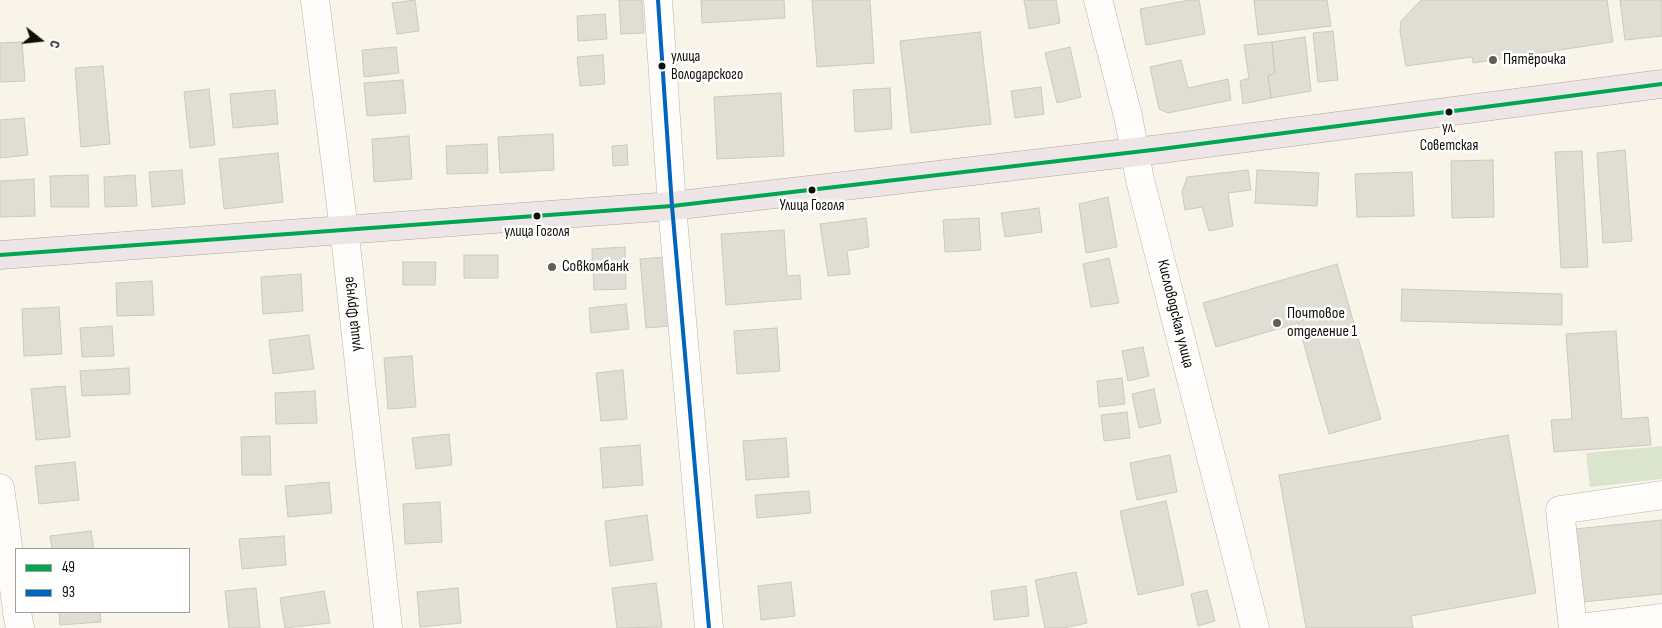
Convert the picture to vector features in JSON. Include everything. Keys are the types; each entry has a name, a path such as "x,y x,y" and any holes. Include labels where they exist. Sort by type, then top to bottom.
{"main road":[{"path":"0,256 672,206 1134,152 1662,84"}],"street":[{"name":"улица Фрунзе","path":"315,0 344,230 388,628"},
{"path":"658,0 672,206 709,628"},
{"name":"Кисловодская улица","path":"1098,0 1128,116 1134,152 1255,628"},
{"path":"0,488 15,596"},
{"path":"1573,628 1560,510 1662,496"},
{"path":"17,613 20,628"},
{"path":"1580,628 1662,618"}],"green space":[{"path":"1662,446 1662,479 1590,487 1586,453"}],"building":[{"path":"415,0 419,31 397,34 392,3"},
{"path":"619,0 642,0 644,33 621,34"},
{"path":"701,0 784,0 785,18 702,23"},
{"path":"812,0 870,0 874,63 817,67"},
{"path":"1024,0 1056,0 1060,23 1029,29"},
{"path":"1199,0 1205,34 1146,45 1140,9"},
{"path":"1254,0 1327,0 1331,26 1258,35"},
{"path":"1421,0 1607,0 1613,42 1473,63 1472,57 1406,66 1400,32 1401,21"},
{"path":"1620,0 1662,0 1662,36 1625,40"},
{"path":"605,14 607,39 578,41 577,16"},
{"path":"1333,31 1338,80 1318,82 1313,33"},
{"path":"980,32 991,124 911,133 900,41"},
{"path":"1305,37 1311,91 1271,98 1268,76 1275,73 1272,42"},
{"path":"22,42 25,81 0,82 0,43"},
{"path":"1272,42 1275,73 1268,76 1271,98 1243,104 1240,81 1249,78 1244,45"},
{"path":"396,47 399,73 364,77 362,50"},
{"path":"1070,47 1081,97 1057,103 1045,53"},
{"path":"603,55 605,84 580,86 577,57"},
{"path":"1181,60 1188,88 1228,79 1231,100 1168,113 1159,109 1150,67"},
{"path":"103,66 110,144 81,147 75,68"},
{"path":"403,80 406,113 367,116 364,83"},
{"path":"1041,87 1044,114 1015,118 1011,91"},
{"path":"890,88 892,129 855,132 853,90"},
{"path":"209,89 215,145 190,148 184,92"},
{"path":"275,90 278,124 233,128 230,94"},
{"path":"781,93 784,156 717,159 714,97"},
{"path":"24,118 28,155 0,158 0,120"},
{"path":"553,134 554,170 500,173 498,137"},
{"path":"409,136 412,179 374,182 372,139"},
{"path":"487,144 488,173 447,174 446,146"},
{"path":"627,145 628,165 613,166 612,146"},
{"path":"1625,150 1632,241 1603,243 1597,153"},
{"path":"1582,151 1588,267 1561,268 1555,152"},
{"path":"278,153 283,202 224,209 219,159"},
{"path":"1493,160 1494,217 1452,218 1451,161"},
{"path":"182,170 185,204 152,207 149,172"},
{"path":"1248,170 1251,190 1228,193 1233,226 1209,231 1202,207 1185,210 1182,192 1187,177"},
{"path":"1257,170 1319,173 1317,206 1255,203"},
{"path":"1412,172 1414,216 1357,217 1355,174"},
{"path":"88,175 89,207 51,207 50,176"},
{"path":"135,175 137,206 105,207 104,177"},
{"path":"34,179 35,216 0,217 0,181"},
{"path":"1108,197 1117,247 1086,253 1079,204"},
{"path":"1039,208 1042,232 1005,237 1001,213"},
{"path":"866,218 869,247 847,251 850,274 828,276 820,224"},
{"path":"979,218 981,250 945,252 943,220"},
{"path":"784,230 787,276 800,275 801,299 726,305 721,234"},
{"path":"625,247 626,289 594,290 592,249"},
{"path":"464,255 498,255 498,278 464,278"},
{"path":"665,257 670,326 646,328 640,259"},
{"path":"1109,258 1119,303 1091,307 1083,264"},
{"path":"403,262 436,262 435,285 403,285"},
{"path":"1337,264 1381,419 1329,434 1298,323 1216,347 1203,303"},
{"path":"301,274 303,311 263,314 261,277"},
{"path":"152,281 154,315 117,316 116,283"},
{"path":"1402,289 1562,294 1562,325 1401,321"},
{"path":"626,304 629,329 591,333 589,308"},
{"path":"59,307 62,354 24,356 22,309"},
{"path":"112,326 114,356 82,357 80,328"},
{"path":"777,328 780,371 737,374 734,331"},
{"path":"1616,331 1622,419 1648,417 1651,445 1554,452 1551,420 1572,419 1566,334"},
{"path":"309,335 314,369 273,374 269,340"},
{"path":"1143,347 1149,376 1128,381 1122,351"},
{"path":"412,356 416,407 388,409 384,358"},
{"path":"129,368 130,394 82,396 80,371"},
{"path":"623,370 627,419 601,421 596,373"},
{"path":"1122,378 1125,404 1099,407 1097,381"},
{"path":"65,386 70,437 36,440 31,389"},
{"path":"1154,389 1161,423 1139,428 1132,394"},
{"path":"315,391 317,423 276,424 275,393"},
{"path":"1127,412 1130,438 1104,441 1101,415"},
{"path":"449,434 452,465 416,469 412,438"},
{"path":"1508,435 1536,593 1411,616 1413,628 1306,628 1279,475"},
{"path":"270,436 271,475 242,475 241,437"},
{"path":"786,438 789,477 746,480 743,441"},
{"path":"640,445 643,485 603,488 600,448"},
{"path":"1170,455 1177,492 1137,500 1130,463"},
{"path":"75,462 79,500 39,504 35,466"},
{"path":"329,482 332,513 288,517 285,486"},
{"path":"809,491 811,513 757,518 755,495"},
{"path":"1166,501 1184,585 1138,595 1120,511"},
{"path":"440,502 442,542 405,544 403,504"},
{"path":"647,515 653,560 610,566 605,521"},
{"path":"1662,520 1662,594 1583,602 1575,529"},
{"path":"91,531 94,548 52,548 50,536"},
{"path":"284,536 286,565 242,569 239,539"},
{"path":"1076,572 1087,623 1064,628 1045,628 1035,580"},
{"path":"791,582 795,616 761,620 758,586"},
{"path":"656,583 662,627 617,628 612,588"},
{"path":"1026,586 1029,616 994,620 991,591"},
{"path":"256,588 260,628 229,628 225,591"},
{"path":"458,588 461,623 420,627 417,592"},
{"path":"1207,590 1215,621 1198,626 1191,594"},
{"path":"324,591 330,623 285,628 280,598"},
{"path":"59,613 100,613 101,622 60,625"}],"transit line":[{"name":"93","path":"658,0 672,206 709,628"},
{"name":"49","path":"0,255 672,206 1161,149 1662,84"}],"place":[{"name":"Пятёрочка","path":"1493,60"},
{"name":"улица Володарского","path":"662,66"},
{"name":"ул. Советская","path":"1449,112"},
{"name":"Улица Гоголя","path":"812,190"},
{"name":"улица Гоголя","path":"537,216"},
{"name":"Совкомбанк","path":"552,267"},
{"name":"Почтовое отделение 1","path":"1277,323"}]}
